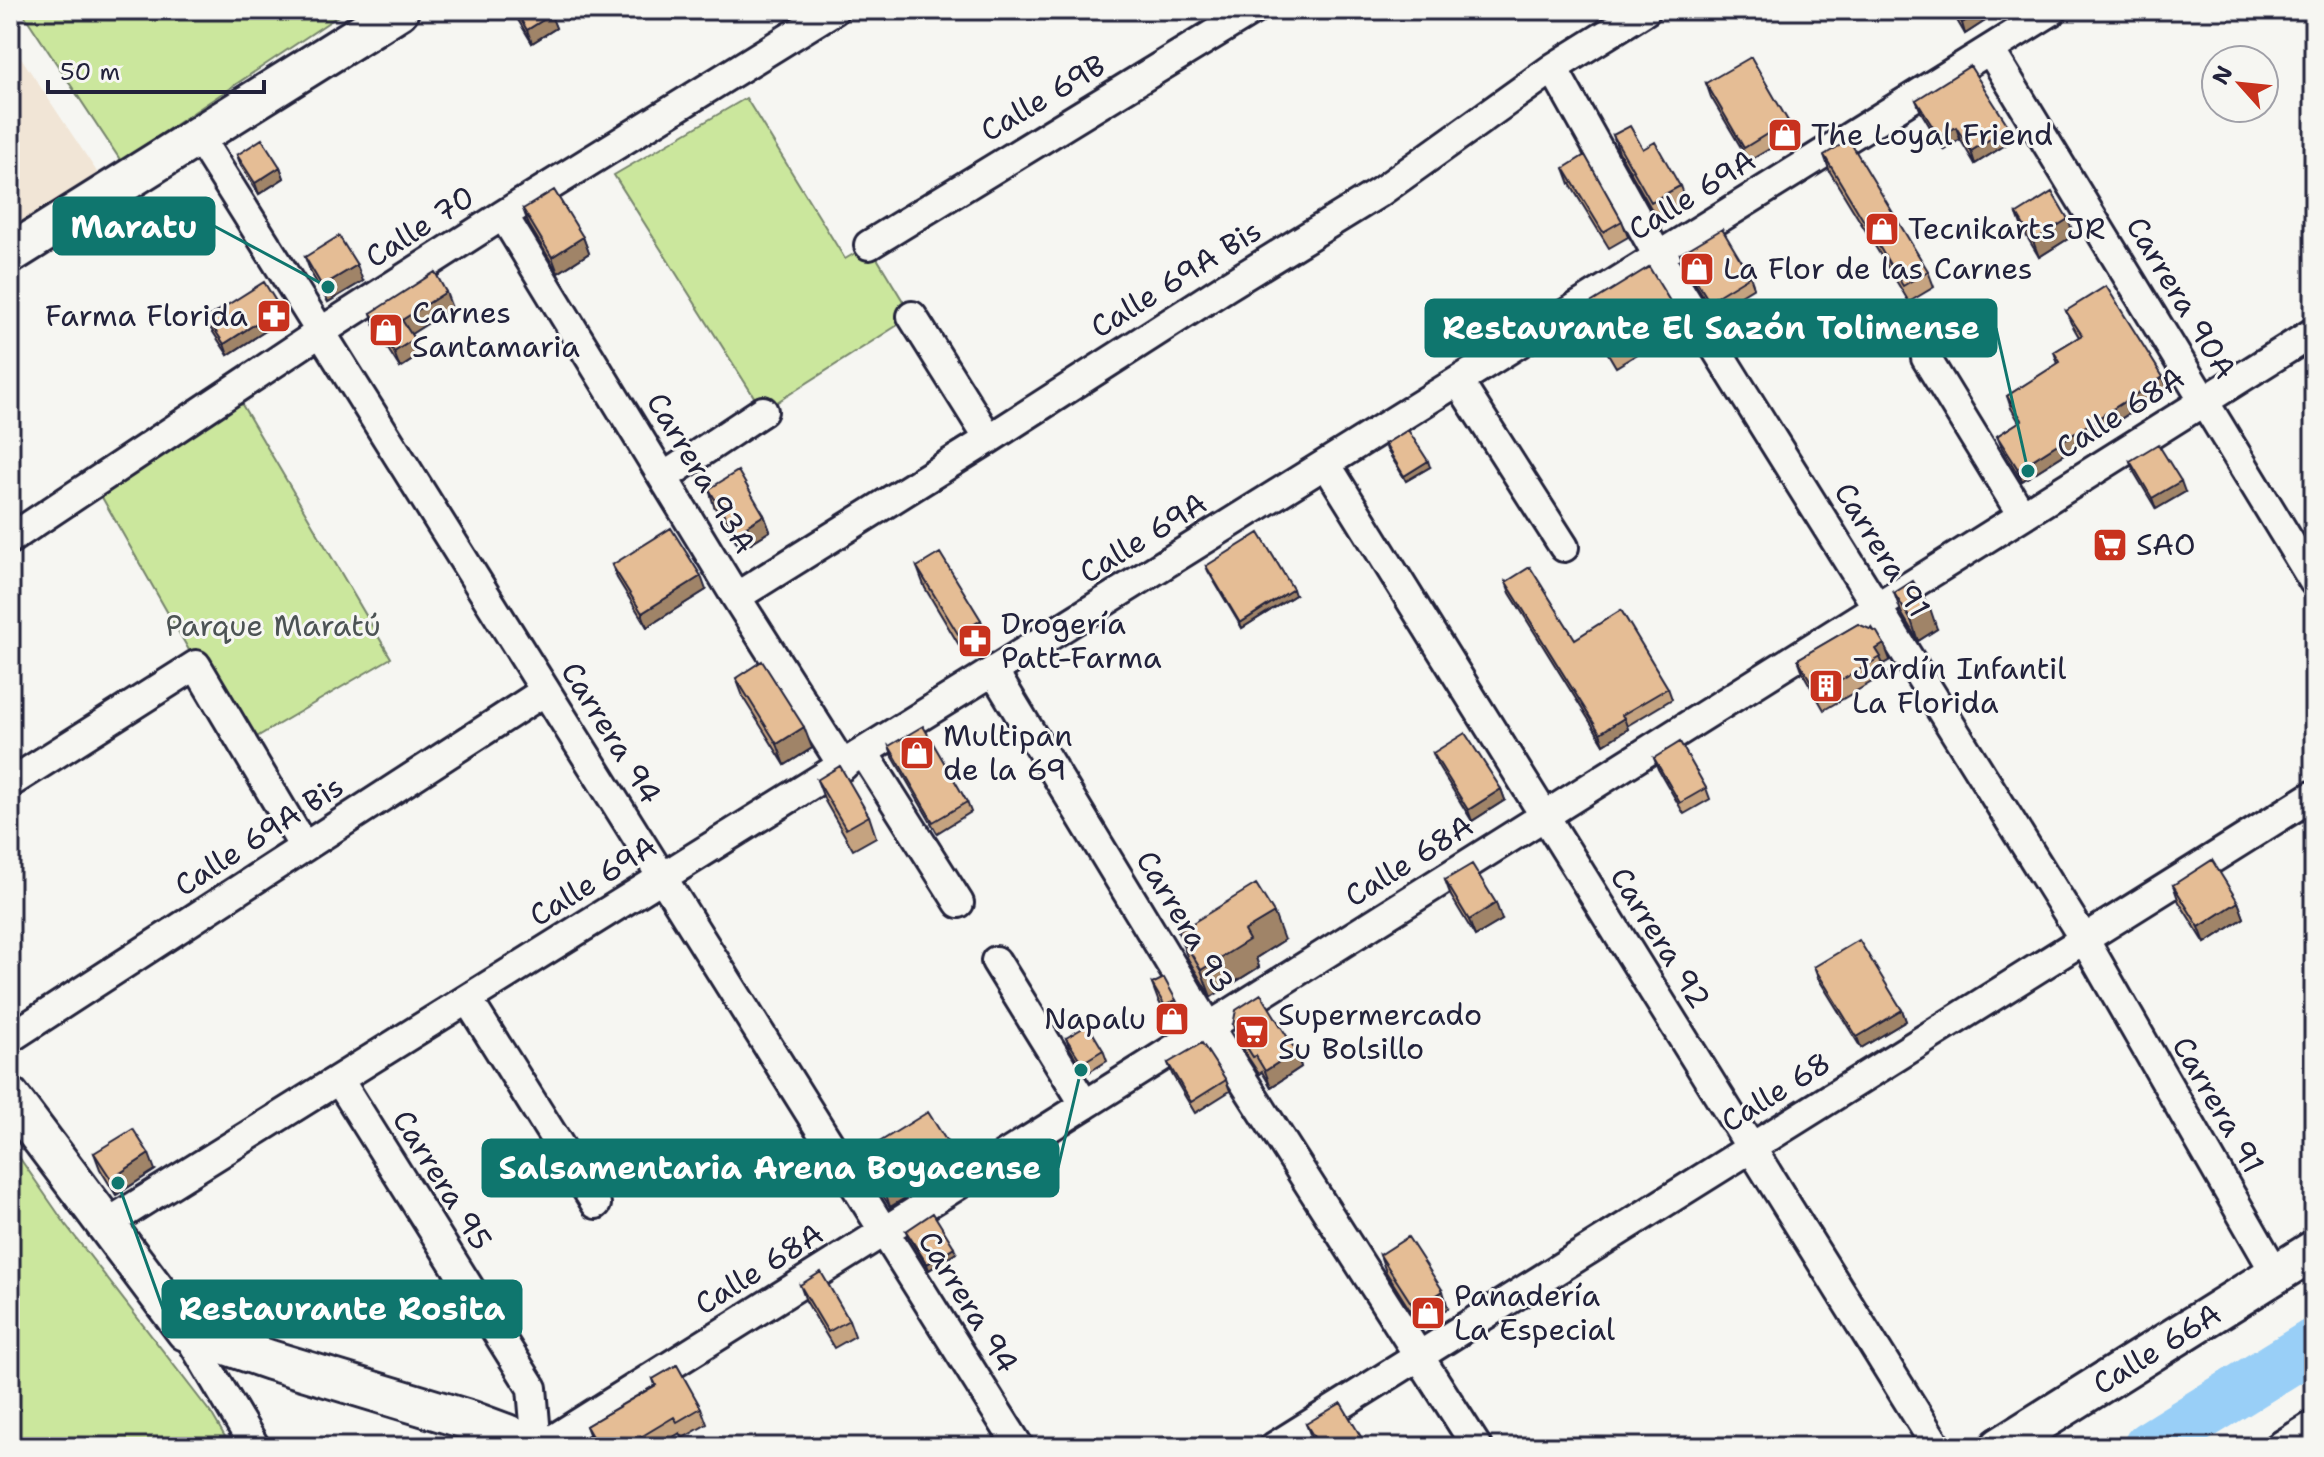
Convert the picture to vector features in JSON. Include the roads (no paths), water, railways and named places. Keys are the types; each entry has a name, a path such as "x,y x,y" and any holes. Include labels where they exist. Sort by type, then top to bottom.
{"street":[{"path":"10,254 399,10"},
{"name":"Calle 70","path":"10,539 319,333 834,10"},
{"name":"Calle 69B","path":"869,245 1253,10"},
{"name":"Calle 69A Bis","path":"736,597 1380,192 1553,68 1646,10"},
{"name":"Calle 69A","path":"105,1225 2053,10"},
{"name":"Carrera 90A","path":"1990,50 2314,582"},
{"name":"Carrera 91","path":"1553,68 1658,256 2084,939 2276,1274"},
{"name":"Carrera 94","path":"198,136 1019,1447"},
{"name":"Carrera 93A","path":"503,215 736,597 959,903"},
{"path":"912,316 989,439"},
{"name":"Calle 68A","path":"537,1447 2314,332"},
{"path":"1926,358 2022,515"},
{"path":"1458,381 1564,547"},
{"path":"664,477 763,411"},
{"name":"Carrera 92","path":"1326,464 1937,1447"},
{"path":"10,783 196,665 304,847"},
{"name":"Carrera 93","path":"994,672 1209,1027 1477,1447"},
{"name":"Calle 69A Bis","path":"10,1038 545,691"},
{"name":"Calle 68","path":"1274,1447 2314,795"},
{"path":"996,961 1085,1105"},
{"path":"468,1000 596,1204"},
{"name":"Carrera 95","path":"339,1080 532,1388 537,1447"},
{"path":"10,1097 186,1331 255,1447"},
{"name":"Calle 66A","path":"2000,1447 2314,1250"},
{"path":"186,1331 472,1421 537,1447"},
{"path":"2279,1447 2314,1425"}],"waterway":[{"path":"2149,1447 2314,1344"}],"place":[{"name":"The Loyal Friend","path":"1785,135"},
{"name":"Tecnikarts JR","path":"1882,229"},
{"name":"La Flor de las Carnes","path":"1697,269"},
{"name":"Maratu","path":"328,287"},
{"name":"Farma Florida","path":"274,316"},
{"name":"Carnes Santamaria","path":"386,330"},
{"name":"Restaurante El Sazón Tolimense","path":"2028,471"},
{"name":"SAO","path":"2110,545"},
{"name":"Drogería Patt-Farma","path":"975,641"},
{"name":"Jardín Infantil La Florida","path":"1826,686"},
{"name":"Multipan de la 69","path":"917,753"},
{"name":"Napalu","path":"1172,1019"},
{"name":"Supermercado Su Bolsillo","path":"1252,1032"},
{"name":"Salsamentaria Arena Boyacense","path":"1081,1070"},
{"name":"Restaurante Rosita","path":"118,1183"},
{"name":"Panadería La Especial","path":"1428,1313"}],"park label":[{"name":"Parque Maratú","path":"273,626"}]}
